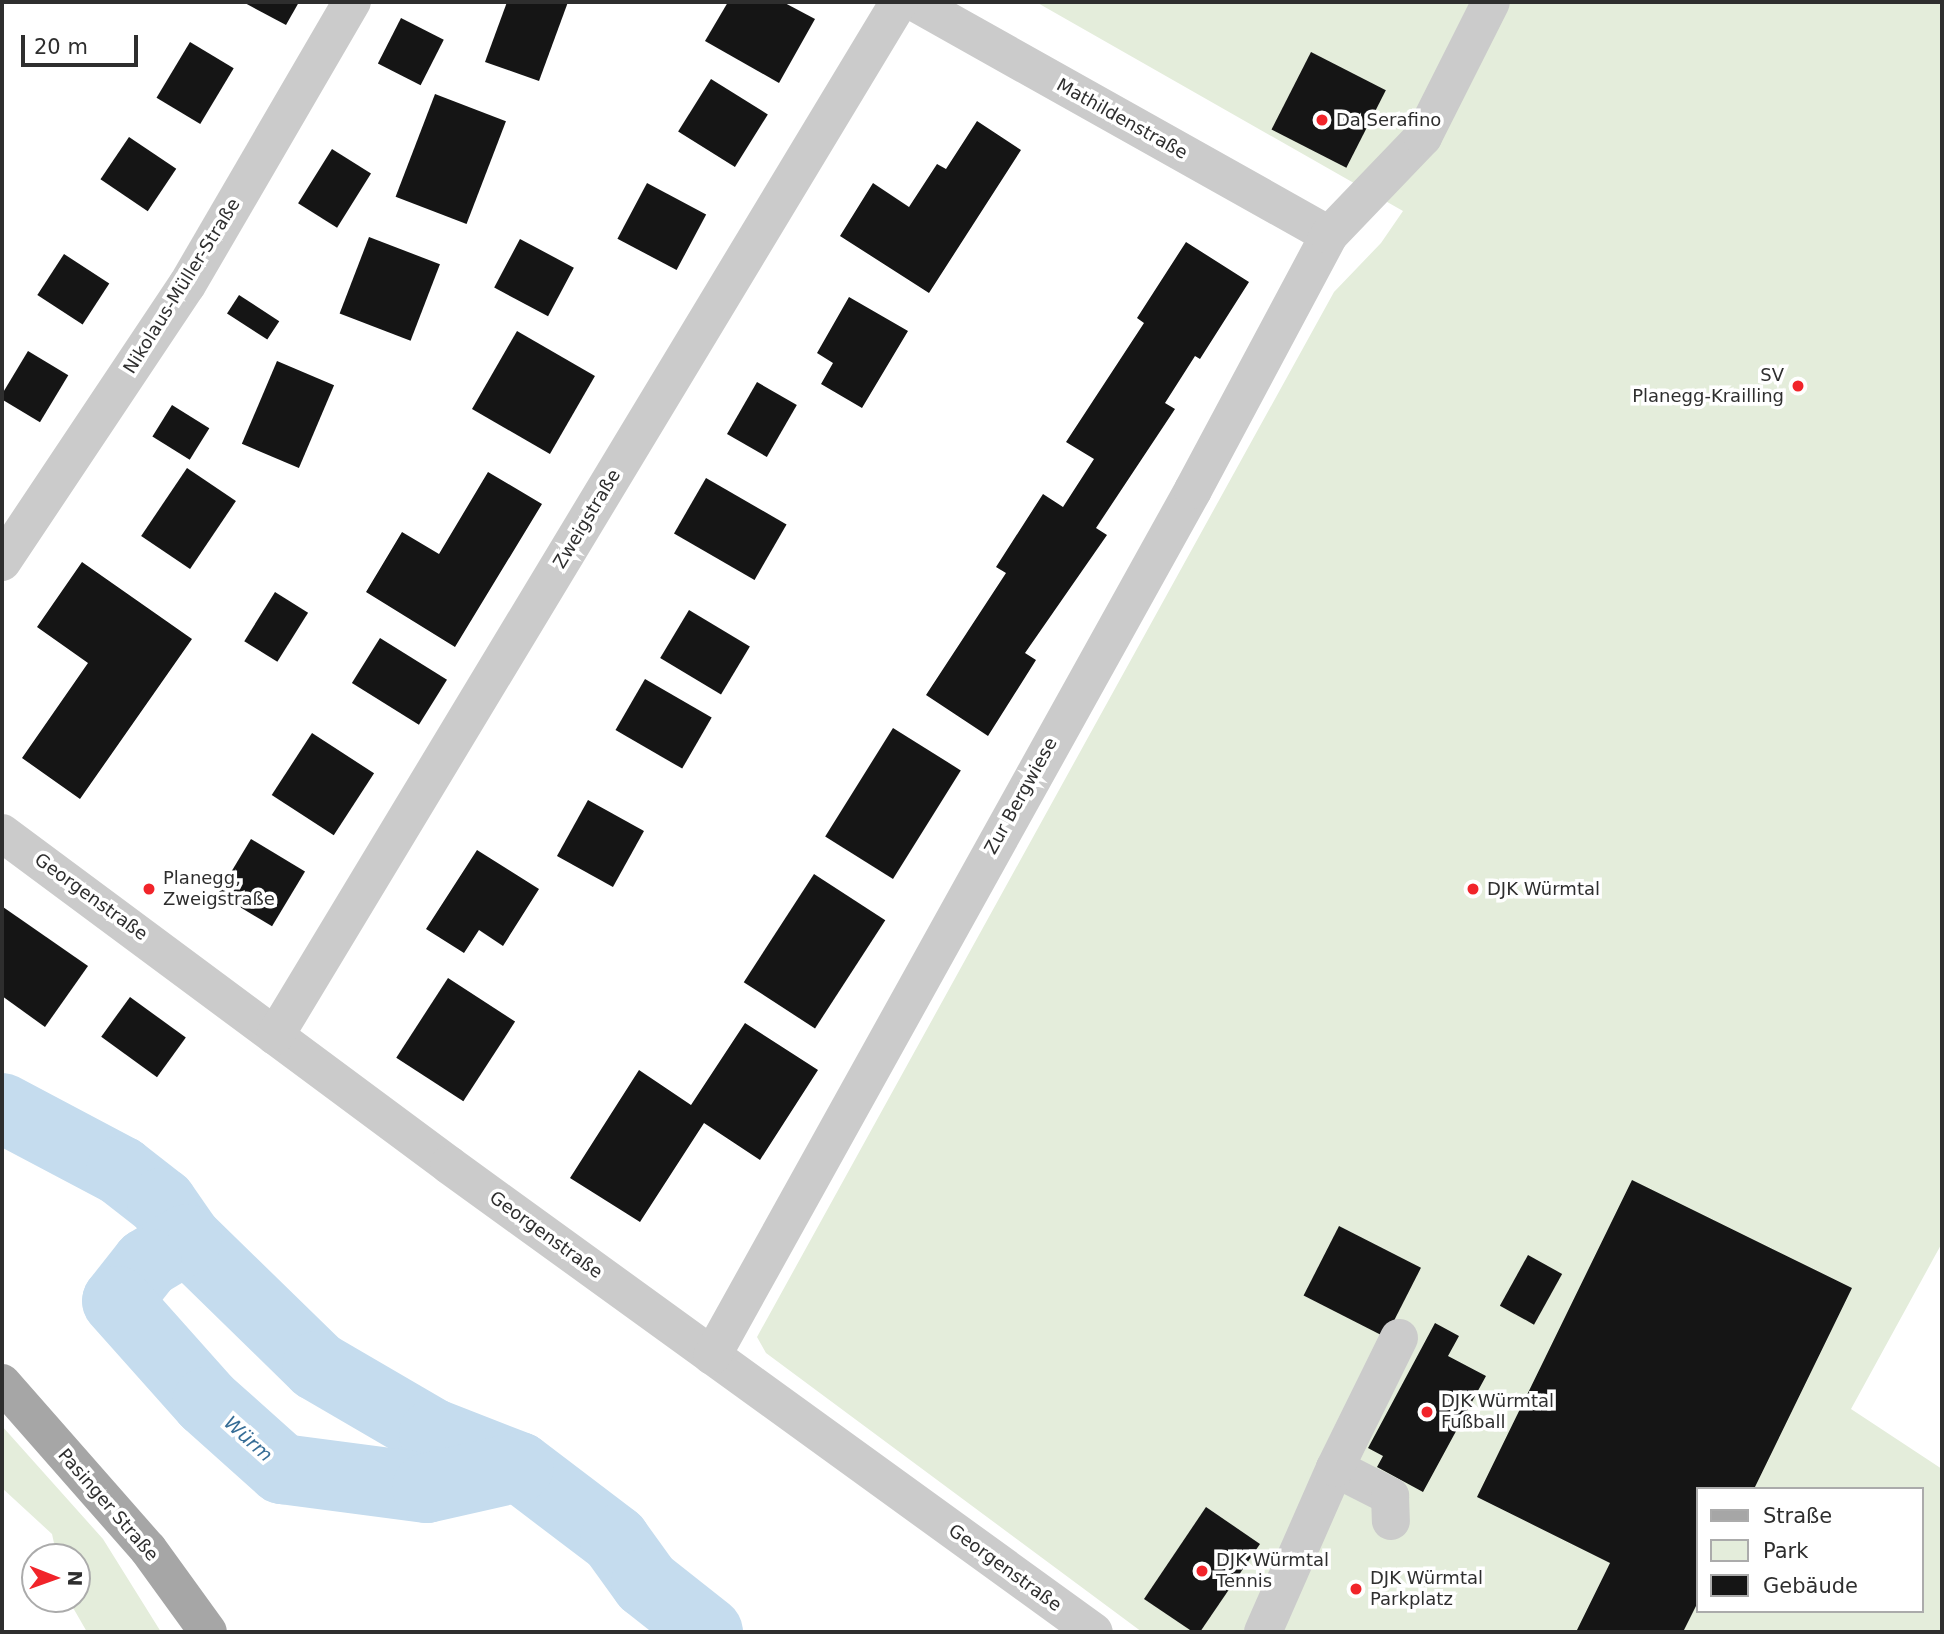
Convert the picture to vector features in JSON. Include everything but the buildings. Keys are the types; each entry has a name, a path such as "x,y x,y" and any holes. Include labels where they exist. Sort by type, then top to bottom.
{"main road":[{"name":"Pasinger Straße","path":"2,1382 148,1549 208,1632"}],"street":[{"name":"Nikolaus-Müller-Straße","path":"2,562 187,285 352,2"},
{"name":"Zweigstraße","path":"275,1036 899,2"},
{"name":"Mathildenstraße","path":"914,2 1329,235"},
{"name":"Zur Bergwiese","path":"712,1356 1194,490 1329,235 1423,137 1490,2"},
{"name":"Georgenstraße","path":"2,833 712,1356 1094,1632"},
{"path":"1263,1632 1335,1468 1399,1338"},
{"path":"1335,1468 1390,1496 1391,1521"}],"green space":[{"name":"DJK Würmtal","path":"1036,2 1942,2 1942,1243 1851,1409 1942,1469 1942,1632 1142,1632 766,1353 757,1337 1334,292 1381,243 1403,211"},
{"path":"2,1426 103,1539 161,1632 87,1632 76,1613 91,1613 91,1543 54,1543 52,1534 2,1488"}],"waterway":[{"name":"Würm","path":"2,1108 121,1171 162,1203 187,1239 317,1366 434,1434 519,1467 615,1540 646,1583 708,1632"},
{"name":"Würm","path":"187,1239 147,1263 117,1301 207,1402 282,1469 427,1488 519,1467"}],"place":[{"name":"Da Serafino","path":"1322,120"},
{"name":"SV Planegg-Krailling","path":"1798,386"},
{"name":"Planegg, Zweigstraße","path":"149,889"},
{"name":"DJK Würmtal","path":"1473,889"},
{"name":"DJK Würmtal Fußball","path":"1427,1412"},
{"name":"DJK Würmtal Tennis","path":"1202,1571"},
{"name":"DJK Würmtal Parkplatz","path":"1356,1589"}]}
